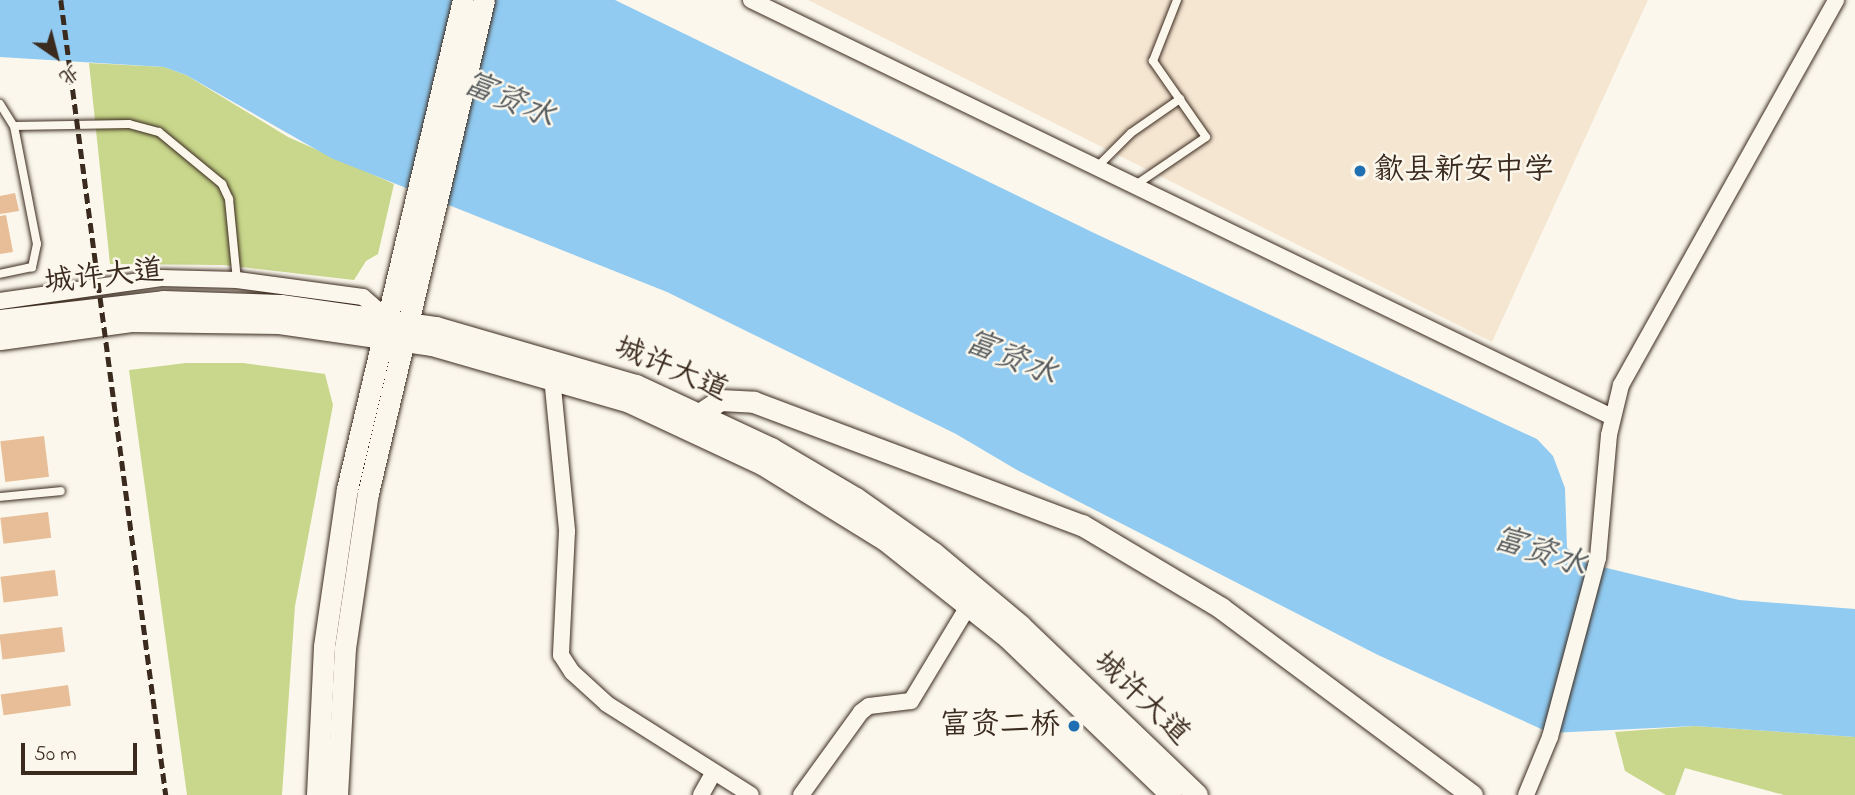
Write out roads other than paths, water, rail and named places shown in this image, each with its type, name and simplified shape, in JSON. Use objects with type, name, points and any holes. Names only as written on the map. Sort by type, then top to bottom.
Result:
[{"type":"main road","points":[[419,229],[463,0]]},
{"type":"main road","points":[[317,795],[320,701],[334,567],[419,229],[484,0]]},
{"type":"main road","name":"城许大道","points":[[0,320],[95,306],[203,300],[395,329],[591,368],[697,422],[815,473],[934,553],[1020,625],[1197,795]]},
{"type":"main road","name":"城许大道","points":[[0,339],[120,322],[202,319],[395,329],[697,422],[846,514],[969,605],[1171,795]]},
{"type":"main road","points":[[337,795],[351,596],[395,329]]},
{"type":"main road","points":[[697,422],[720,400],[754,402],[1092,530],[1221,608],[1472,795]]},
{"type":"street","points":[[751,0],[1612,417]]},
{"type":"street","points":[[1526,795],[1550,737],[1598,558],[1612,417],[1638,353],[1836,0]]},
{"type":"street","points":[[0,301],[161,278],[237,280],[363,297],[395,329]]},
{"type":"street","points":[[552,377],[567,531],[561,655],[572,673],[607,704],[751,795]]},
{"type":"street","points":[[801,795],[861,712],[869,706],[911,701],[969,605]]},
{"type":"street","points":[[701,795],[714,772]]},
{"type":"lane","points":[[1133,187],[1206,137],[1153,61],[1178,0]]},
{"type":"lane","points":[[1096,169],[1131,133],[1180,99]]},
{"type":"lane","points":[[0,104],[14,126],[37,244],[32,267],[0,274]]},
{"type":"lane","points":[[14,126],[129,124],[159,132],[222,184],[229,199],[237,280]]},
{"type":"lane","points":[[0,497],[61,491]]},
{"type":"water","name":"富资水","points":[[0,0],[615,0],[1094,233],[1537,439],[1553,456],[1565,488],[1567,548],[1586,563],[1739,600],[1855,609],[1855,737],[1695,726],[1550,733],[1378,655],[1017,470],[956,434],[667,292],[331,158],[186,75],[164,67],[0,57]]},
{"type":"railway","points":[[61,0],[166,795]]},
{"type":"place","name":"歙县新安中学","points":[[1360,171]]},
{"type":"place","name":"富资二桥","points":[[1074,726]]}]
